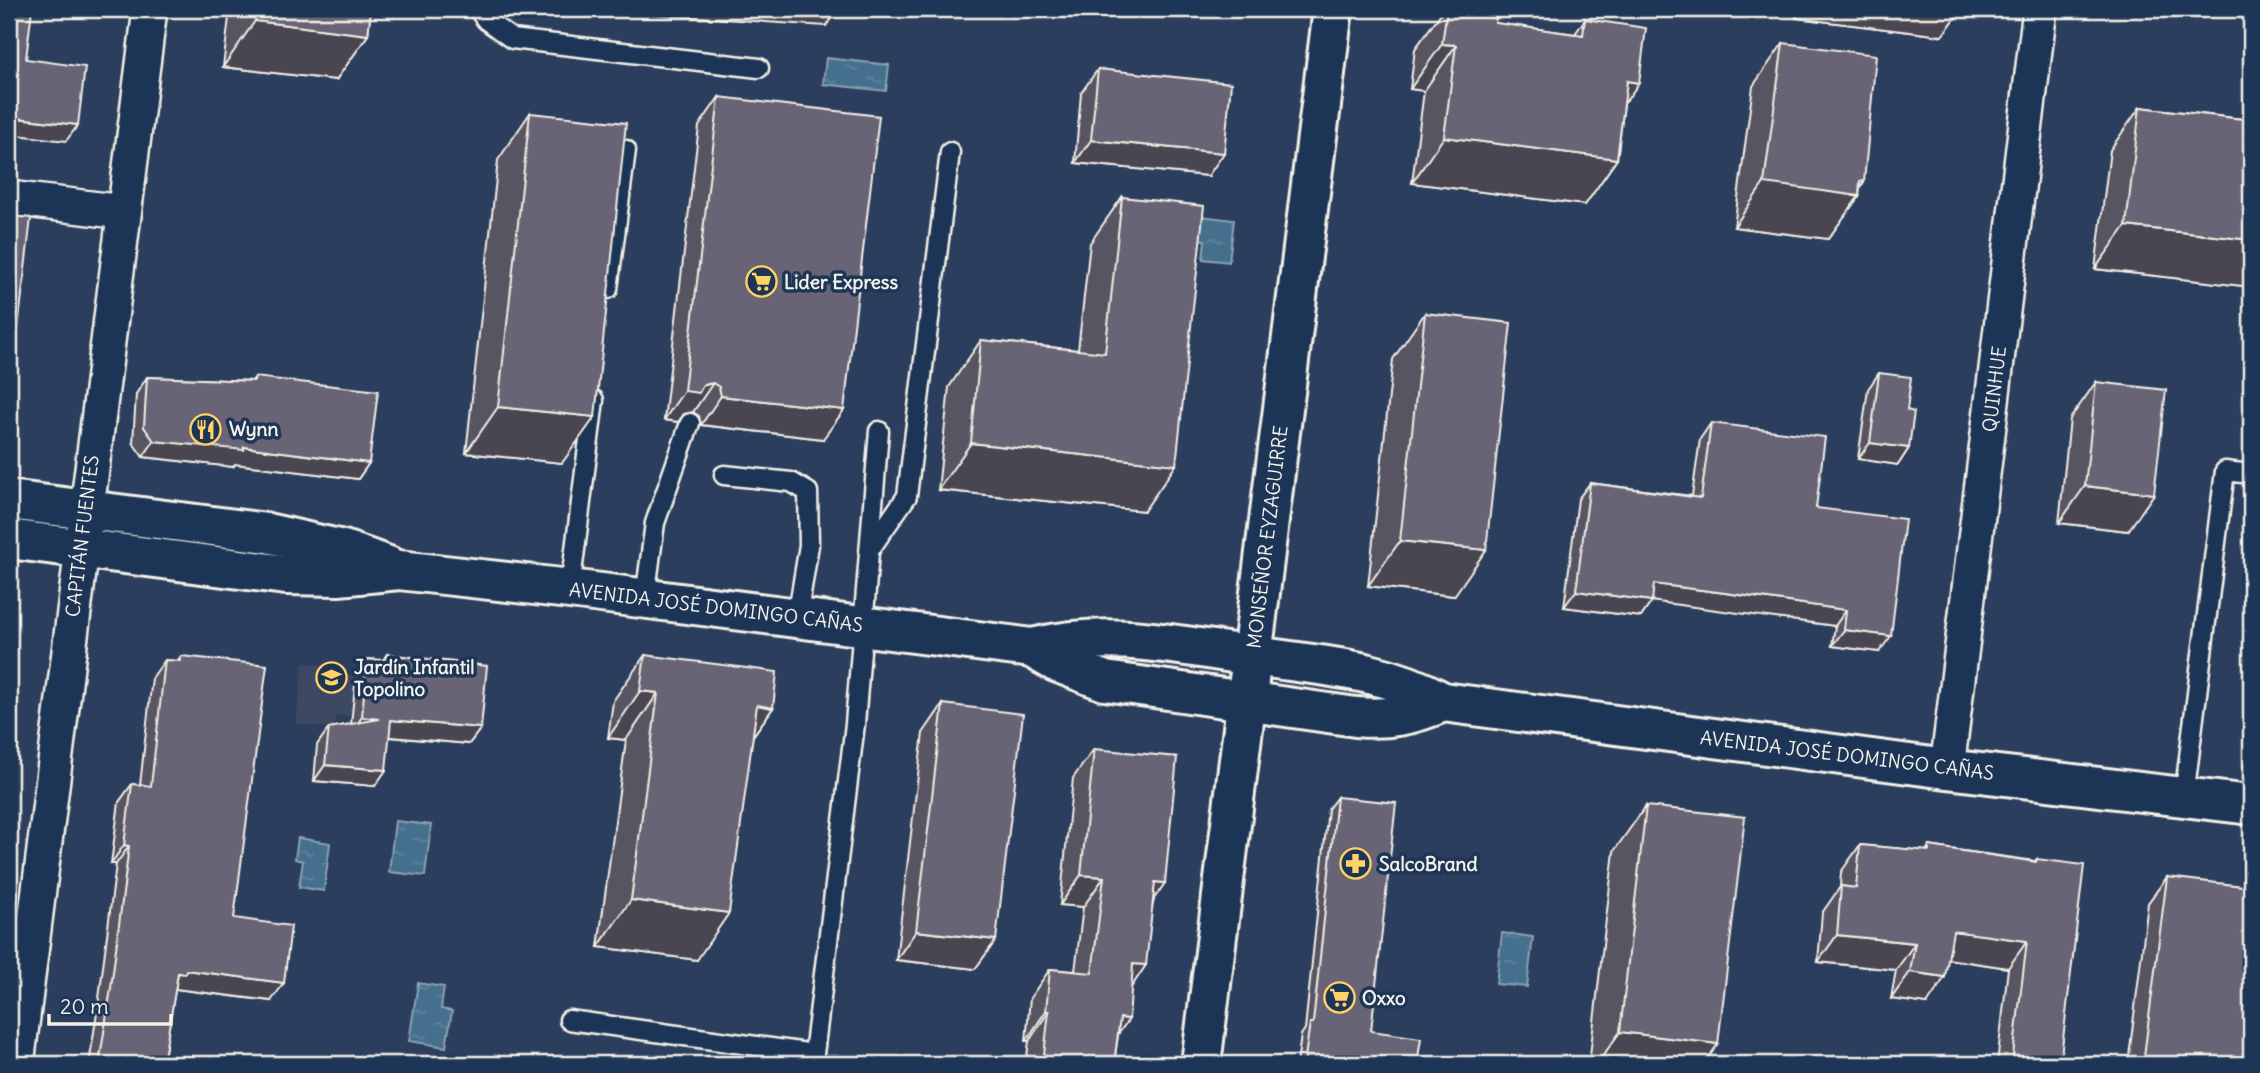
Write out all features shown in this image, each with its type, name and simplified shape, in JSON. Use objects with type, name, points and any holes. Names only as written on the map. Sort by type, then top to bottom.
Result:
[{"type":"street","name":"CAPITÁN FUENTES","points":[[17,1064],[150,9]]},
{"type":"street","name":"MONSEÑOR EYZAGUIRRE","points":[[1201,1064],[1333,9]]},
{"type":"street","name":"QUINHUE","points":[[1948,769],[2040,9]]},
{"type":"street","points":[[9,198],[123,212]]},
{"type":"street","name":"AVENIDA JOSÉ DOMINGO CAÑAS","points":[[9,500],[305,540],[400,570]]},
{"type":"street","name":"AVENIDA JOSÉ DOMINGO CAÑAS","points":[[9,539],[286,575],[338,576],[400,570],[645,598],[1031,648],[1071,640],[1110,638],[1364,671],[1404,682],[1443,702],[1948,769],[2251,805]]},
{"type":"street","name":"AVENIDA JOSÉ DOMINGO CAÑAS","points":[[1031,648],[1056,662],[1105,681],[1246,702],[1378,719],[1401,717],[1443,702]]},
{"type":"lane","points":[[478,9],[486,20],[512,39],[759,68]]},
{"type":"lane","points":[[605,312],[626,150]]},
{"type":"lane","points":[[870,549],[907,496],[950,152]]},
{"type":"lane","points":[[570,589],[596,379]]},
{"type":"lane","points":[[645,598],[655,523],[690,423]]},
{"type":"lane","points":[[569,1020],[814,1054],[855,724],[879,431]]},
{"type":"lane","points":[[2184,797],[2225,471],[2251,474]]},
{"type":"lane","points":[[724,475],[791,482],[808,492],[809,545],[797,618]]},
{"type":"shaded area","points":[[303,663],[342,667],[341,673],[356,676],[352,717],[336,715],[334,728],[296,724]]},
{"type":"water","points":[[826,58],[889,65],[886,91],[823,84]]},
{"type":"water","points":[[1193,215],[1234,220],[1229,262],[1203,259],[1205,240],[1191,239]]},
{"type":"water","points":[[395,821],[431,825],[425,876],[389,872]]},
{"type":"water","points":[[298,838],[330,843],[324,891],[299,887],[303,861],[295,859]]},
{"type":"water","points":[[1502,933],[1533,937],[1527,987],[1496,984]]},
{"type":"water","points":[[418,983],[444,987],[441,1009],[452,1011],[446,1047],[409,1041]]},
{"type":"building","points":[[9,9],[32,9],[26,59],[85,67],[78,125],[9,117]]},
{"type":"building","points":[[257,9],[371,9],[368,35],[255,21]]},
{"type":"building","points":[[1447,9],[1497,10],[1495,23],[1583,35],[1585,19],[1646,28],[1639,83],[1627,81],[1617,159],[1444,137],[1456,45],[1442,44]]},
{"type":"building","points":[[1783,43],[1876,55],[1864,182],[1860,181],[1859,196],[1764,183]]},
{"type":"building","points":[[1098,69],[1231,83],[1224,153],[1091,140]]},
{"type":"building","name":"Lider Express","points":[[719,97],[879,116],[844,410],[721,396],[719,387],[713,383],[703,385],[699,393],[684,391]]},
{"type":"building","points":[[2140,107],[2251,120],[2251,240],[2126,226]]},
{"type":"building","points":[[530,113],[626,123],[595,417],[498,407]]},
{"type":"building","points":[[1122,197],[1204,206],[1176,465],[971,443],[981,340],[1105,353]]},
{"type":"building","points":[[9,216],[31,218],[11,388],[9,388]]},
{"type":"building","points":[[1425,313],[1511,323],[1486,550],[1400,541]]},
{"type":"building","points":[[1879,373],[1911,377],[1907,410],[1914,412],[1909,448],[1870,443]]},
{"type":"building","points":[[147,377],[254,381],[255,377],[378,391],[369,463],[244,447],[244,450],[154,441],[144,427]]},
{"type":"building","points":[[2096,382],[2166,390],[2154,494],[2085,486]]},
{"type":"building","points":[[1711,423],[1825,437],[1816,508],[1905,519],[1891,636],[1844,630],[1846,610],[1654,584],[1652,601],[1576,591],[1590,483],[1701,498]]},
{"type":"building","points":[[387,654],[487,666],[481,728],[391,720],[386,770],[325,765],[329,728],[379,719],[362,717],[367,659],[386,661]]},
{"type":"building","points":[[645,655],[777,672],[773,708],[757,705],[729,913],[631,900],[658,693],[640,691]]},
{"type":"building","points":[[181,656],[267,665],[234,918],[291,926],[284,983],[186,970],[185,974],[178,973],[163,1064],[99,1064],[129,846],[124,845],[132,784],[151,786],[165,660],[180,661]]},
{"type":"building","points":[[943,704],[1023,714],[996,940],[916,931]]},
{"type":"building","points":[[1094,749],[1177,757],[1165,883],[1155,882],[1146,965],[1133,964],[1129,1019],[1120,1018],[1114,1064],[1043,1064],[1050,969],[1092,973],[1104,877],[1081,875]]},
{"type":"building","points":[[1337,797],[1396,803],[1371,1031],[1421,1038],[1417,1064],[1304,1064],[1310,1023],[1313,1023]]},
{"type":"building","points":[[1646,806],[1745,817],[1718,1044],[1620,1032]]},
{"type":"building","points":[[1860,845],[1929,851],[1929,846],[2036,862],[2037,859],[2084,865],[2060,1064],[2012,1064],[2027,941],[1953,931],[1945,977],[1910,972],[1915,943],[1837,935],[1841,886],[1856,888]]},
{"type":"building","points":[[2167,877],[2251,887],[2251,1064],[2143,1064]]},
{"type":"place","name":"Lider Express","points":[[761,282]]},
{"type":"place","name":"Wynn","points":[[206,429]]},
{"type":"place","name":"Jardín Infantil Topolino","points":[[331,678]]},
{"type":"place","name":"SalcoBrand","points":[[1356,864]]},
{"type":"place","name":"Oxxo","points":[[1339,998]]}]
